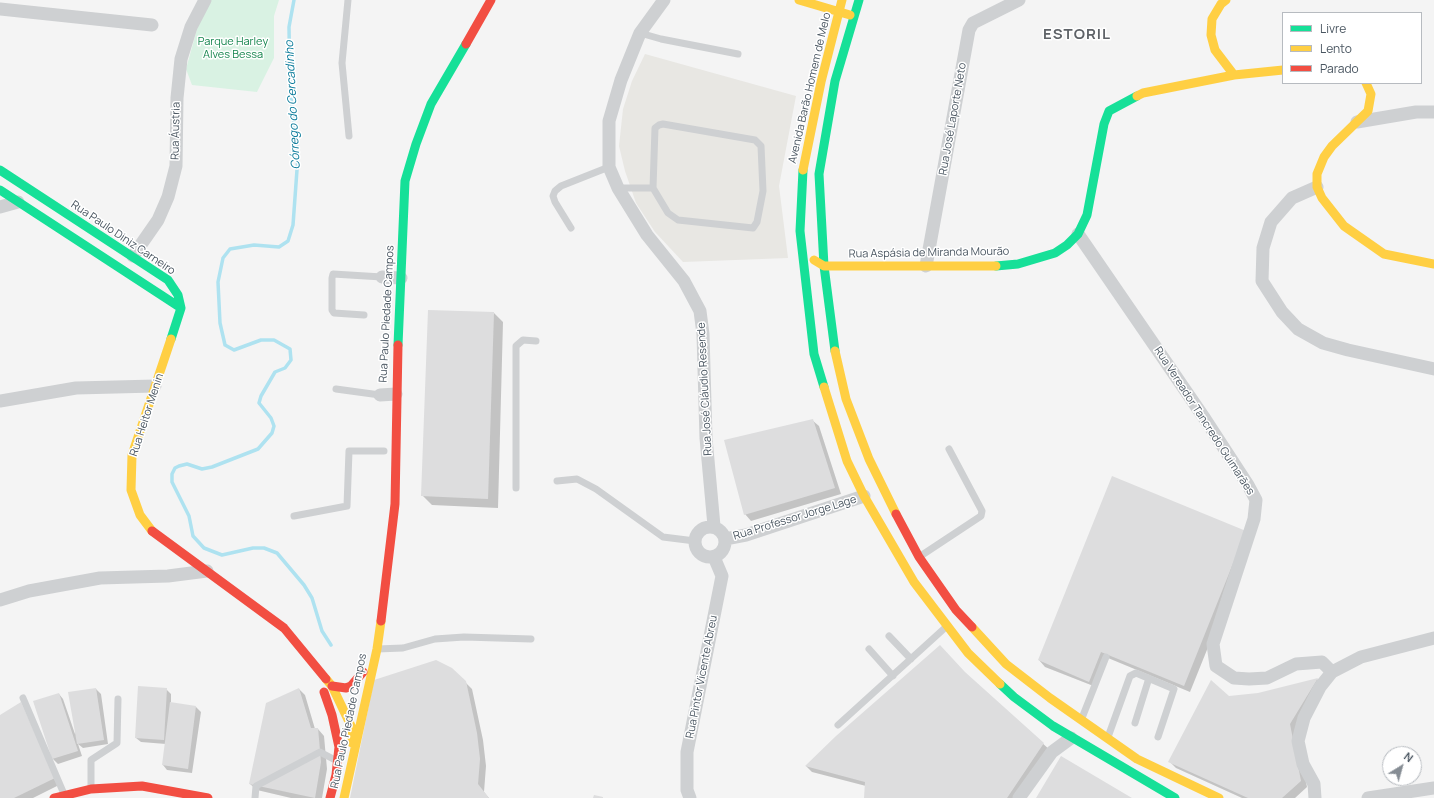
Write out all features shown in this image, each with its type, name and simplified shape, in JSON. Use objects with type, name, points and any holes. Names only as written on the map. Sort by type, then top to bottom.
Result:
[{"type":"street","name":"Rua Áustria","points":[[133,256],[158,220],[168,197],[176,166],[177,98],[181,59],[191,28],[205,0]]},
{"type":"street","name":"Rua Paulo Piedade Campos","points":[[344,798],[377,649],[395,504],[390,451],[396,394],[405,180],[416,144],[431,104],[491,0]]},
{"type":"street","points":[[799,0],[854,16]]},
{"type":"street","name":"Avenida Barão Homem de Melo","points":[[842,0],[821,82],[803,172],[800,231],[814,354],[847,461],[864,496],[914,582],[968,653],[1014,697],[1053,726],[1150,784],[1179,796]]},
{"type":"street","name":"Avenida Barão Homem de Melo","points":[[859,0],[835,81],[819,174],[824,266],[835,350],[846,398],[869,458],[919,557],[956,610],[1006,664],[1084,723],[1137,759],[1219,798]]},
{"type":"street","name":"Rua José Laporte Neto","points":[[926,266],[968,30],[973,23],[1019,0]]},
{"type":"street","points":[[1226,0],[1221,4],[1212,19],[1211,35],[1215,50],[1234,75]]},
{"type":"street","name":"Rua José Cláudio Resende","points":[[663,1],[640,33],[621,80],[609,121],[609,166],[618,188],[647,235],[684,281],[700,311],[703,334],[706,438],[714,526]]},
{"type":"street","points":[[0,10],[152,25]]},
{"type":"street","points":[[1211,72],[1215,50]]},
{"type":"street","name":"Rua Aspásia de Miranda Mourão","points":[[824,266],[989,266],[1018,264],[1055,253],[1067,245],[1078,234],[1087,215],[1104,124],[1109,111],[1142,93],[1211,72],[1234,75],[1282,70]]},
{"type":"street","points":[[1366,84],[1371,94],[1371,102],[1368,110],[1332,146],[1324,157],[1317,174],[1317,187],[1322,198],[1344,226],[1384,254],[1434,264]]},
{"type":"street","points":[[1357,122],[1416,112],[1434,112]]},
{"type":"street","name":"Rua Paulo Diniz Carneiro","points":[[0,170],[168,280],[178,295],[181,308]]},
{"type":"street","points":[[1317,187],[1292,198],[1272,222],[1263,248],[1262,282],[1282,312],[1298,329],[1323,343],[1434,369]]},
{"type":"street","points":[[0,190],[181,308]]},
{"type":"street","points":[[0,207],[18,202]]},
{"type":"street","points":[[800,231],[804,251],[824,266]]},
{"type":"street","name":"Rua Vereador Tancredo Guimarães","points":[[1078,234],[1205,418],[1248,484],[1256,500],[1254,519],[1213,644],[1216,666],[1234,678],[1249,679],[1267,678],[1296,664],[1322,662],[1332,672]]},
{"type":"street","points":[[382,277],[401,278]]},
{"type":"street","name":"Rua Heitor Menin","points":[[181,308],[132,455],[131,490],[140,514],[155,535],[180,554],[207,571],[284,628],[332,686],[348,716],[352,728],[352,767]]},
{"type":"street","points":[[0,401],[76,388],[156,386]]},
{"type":"street","points":[[380,395],[396,394]]},
{"type":"street","points":[[864,496],[898,515]]},
{"type":"street","name":"Rua Professor Jorge Lage","points":[[725,539],[746,535],[864,496]]},
{"type":"street","points":[[714,526],[723,534],[725,539],[723,550],[714,557],[706,557],[697,551],[695,541],[696,536],[702,528],[714,526]]},
{"type":"street","points":[[168,576],[174,574],[179,566],[180,554]]},
{"type":"street","name":"Rua Pintor Vicente Abreu","points":[[690,798],[687,790],[687,752],[722,576],[714,557]]},
{"type":"street","points":[[0,600],[29,591],[100,578],[168,576],[207,571]]},
{"type":"street","points":[[1315,798],[1314,784],[1303,764],[1298,741],[1304,718],[1320,687],[1332,672],[1361,657],[1434,638]]},
{"type":"street","name":"Rua Paulo Piedade Campos","points":[[339,747],[354,698],[364,672],[377,649]]},
{"type":"street","name":"Rua Heitor Menin","points":[[316,666],[332,715],[339,747],[336,775],[330,798]]},
{"type":"street","points":[[332,686],[346,688],[351,686],[364,672]]},
{"type":"street","points":[[1050,698],[1053,726],[1052,752]]},
{"type":"street","points":[[1019,798],[1052,752],[1071,738],[1084,723]]},
{"type":"street","points":[[54,798],[64,794],[91,789],[142,786],[208,798]]},
{"type":"street","points":[[1368,798],[1434,788]]},
{"type":"lane","points":[[348,0],[342,63],[349,136]]},
{"type":"lane","points":[[640,33],[661,39],[738,54]]},
{"type":"lane","points":[[659,124],[755,140],[761,146],[763,191],[757,222],[753,228],[678,220],[668,213],[653,188],[655,128],[659,124]]},
{"type":"lane","points":[[571,228],[555,202],[553,196],[555,191],[560,186],[609,166]]},
{"type":"lane","points":[[618,188],[653,188]]},
{"type":"lane","points":[[364,315],[334,313],[332,310],[333,274],[337,273],[382,277]]},
{"type":"lane","points":[[516,488],[516,346],[523,340],[536,341]]},
{"type":"lane","points":[[336,389],[380,395]]},
{"type":"lane","points":[[919,557],[981,516],[982,511],[949,449]]},
{"type":"lane","points":[[294,516],[347,506],[349,451],[390,451]]},
{"type":"lane","points":[[557,481],[577,479],[596,489],[663,537],[695,541]]},
{"type":"lane","points":[[838,726],[947,626]]},
{"type":"lane","points":[[889,636],[911,659]]},
{"type":"lane","points":[[377,649],[403,648],[435,639],[464,637],[531,639]]},
{"type":"lane","points":[[869,649],[893,676]]},
{"type":"lane","points":[[1084,723],[1106,658]]},
{"type":"lane","points":[[1107,739],[1130,676],[1136,673],[1174,688],[1158,737]]},
{"type":"lane","points":[[1135,723],[1149,678]]},
{"type":"lane","points":[[23,698],[64,794]]},
{"type":"lane","points":[[91,789],[91,760],[117,743],[118,699]]},
{"type":"lane","points":[[255,798],[256,786],[320,752],[337,761]]},
{"type":"shaded area","points":[[645,54],[796,96],[779,186],[788,258],[683,262],[655,232],[636,203],[625,171],[619,146],[623,109],[632,81]]},
{"type":"green space","name":"Parque Harley Alves Bessa","points":[[209,0],[279,0],[274,16],[274,58],[257,92],[192,85],[186,69],[202,11]]},
{"type":"building","points":[[428,310],[494,312],[488,499],[421,496]]},
{"type":"building","points":[[813,419],[835,488],[744,515],[724,440]]},
{"type":"building","points":[[1112,476],[1246,531],[1184,686],[1101,652],[1089,682],[1038,660]]},
{"type":"building","points":[[940,645],[965,672],[1044,743],[1007,798],[864,798],[865,782],[805,766],[836,736]]},
{"type":"building","points":[[436,660],[452,668],[466,681],[477,733],[480,759],[478,784],[489,798],[350,798],[374,680]]},
{"type":"building","points":[[1318,678],[1290,724],[1301,781],[1282,798],[1248,798],[1168,762],[1211,680],[1229,696],[1258,693]]},
{"type":"building","points":[[138,686],[167,688],[164,740],[135,738]]},
{"type":"building","points":[[96,688],[104,740],[77,744],[68,692]]},
{"type":"building","points":[[299,688],[311,728],[318,728],[321,762],[315,798],[249,784],[266,703]]},
{"type":"building","points":[[59,693],[78,751],[52,759],[33,701]]},
{"type":"building","points":[[21,702],[55,778],[14,798],[0,798],[0,715]]},
{"type":"building","points":[[170,702],[196,706],[188,769],[162,765]]},
{"type":"building","points":[[1061,756],[1132,798],[1036,798]]},
{"type":"building","points":[[594,795],[603,797],[603,798],[593,798]]},
{"type":"waterway","name":"Córrego do Cercadinho","points":[[294,0],[289,27],[290,90],[298,156],[293,225],[288,241],[279,247],[254,245],[230,249],[223,258],[218,282],[220,323],[225,345],[234,350],[261,340],[274,340],[290,349],[291,360],[285,368],[275,372],[261,396],[259,403],[271,418],[274,426],[272,433],[258,449],[212,467],[202,469],[187,464],[179,466],[175,468],[172,474],[172,482],[189,516],[193,536],[204,548],[222,555],[253,548],[264,548],[277,553],[304,585],[312,598],[322,631],[331,645]]},
{"type":"traffic: fast","points":[[835,351],[824,266],[819,174],[835,81],[859,0]]},
{"type":"traffic: fast","points":[[398,345],[405,181],[416,144],[431,104],[466,44]]},
{"type":"traffic: fast","points":[[996,266],[1018,264],[1055,253],[1067,245],[1078,234],[1087,215],[1104,124],[1109,111],[1137,96]]},
{"type":"traffic: fast","points":[[0,170],[168,280],[178,295],[181,308],[171,339]]},
{"type":"traffic: fast","points":[[803,170],[800,231],[814,354],[824,387]]},
{"type":"traffic: fast","points":[[0,190],[181,308]]},
{"type":"traffic: fast","points":[[1000,684],[1014,697],[1053,726],[1175,798]]},
{"type":"traffic: slow","points":[[799,0],[850,15]]},
{"type":"traffic: slow","points":[[803,170],[821,82],[842,0]]},
{"type":"traffic: slow","points":[[1226,0],[1221,4],[1212,19],[1211,35],[1215,50],[1234,75]]},
{"type":"traffic: slow","points":[[1137,96],[1143,93],[1234,75],[1282,70]]},
{"type":"traffic: slow","points":[[1366,84],[1371,94],[1368,111],[1332,146],[1324,157],[1317,174],[1317,187],[1322,198],[1344,226],[1384,254],[1434,264]]},
{"type":"traffic: slow","points":[[814,260],[824,266],[996,266]]},
{"type":"traffic: slow","points":[[152,531],[140,515],[131,490],[132,455],[171,339]]},
{"type":"traffic: slow","points":[[835,351],[846,399],[869,459],[896,514]]},
{"type":"traffic: slow","points":[[824,387],[847,461],[864,496],[914,582],[968,653],[1000,684]]},
{"type":"traffic: slow","points":[[344,798],[377,649],[381,621]]},
{"type":"traffic: slow","points":[[972,627],[1006,664],[1050,698],[1137,759],[1219,798]]},
{"type":"traffic: slow","points":[[326,679],[332,686],[352,728],[352,743]]},
{"type":"traffic: jam","points":[[466,44],[491,0]]},
{"type":"traffic: jam","points":[[381,621],[395,504],[398,345]]},
{"type":"traffic: jam","points":[[896,514],[919,557],[956,610],[972,627]]},
{"type":"traffic: jam","points":[[152,531],[284,628],[326,679]]},
{"type":"traffic: jam","points":[[332,686],[346,688],[351,686],[363,672]]},
{"type":"traffic: jam","points":[[324,692],[332,715],[339,747],[336,775],[330,798]]},
{"type":"traffic: jam","points":[[54,798],[91,789],[142,786],[208,798]]},
{"type":"district","name":"ESTORIL","points":[[1077,35]]}]
